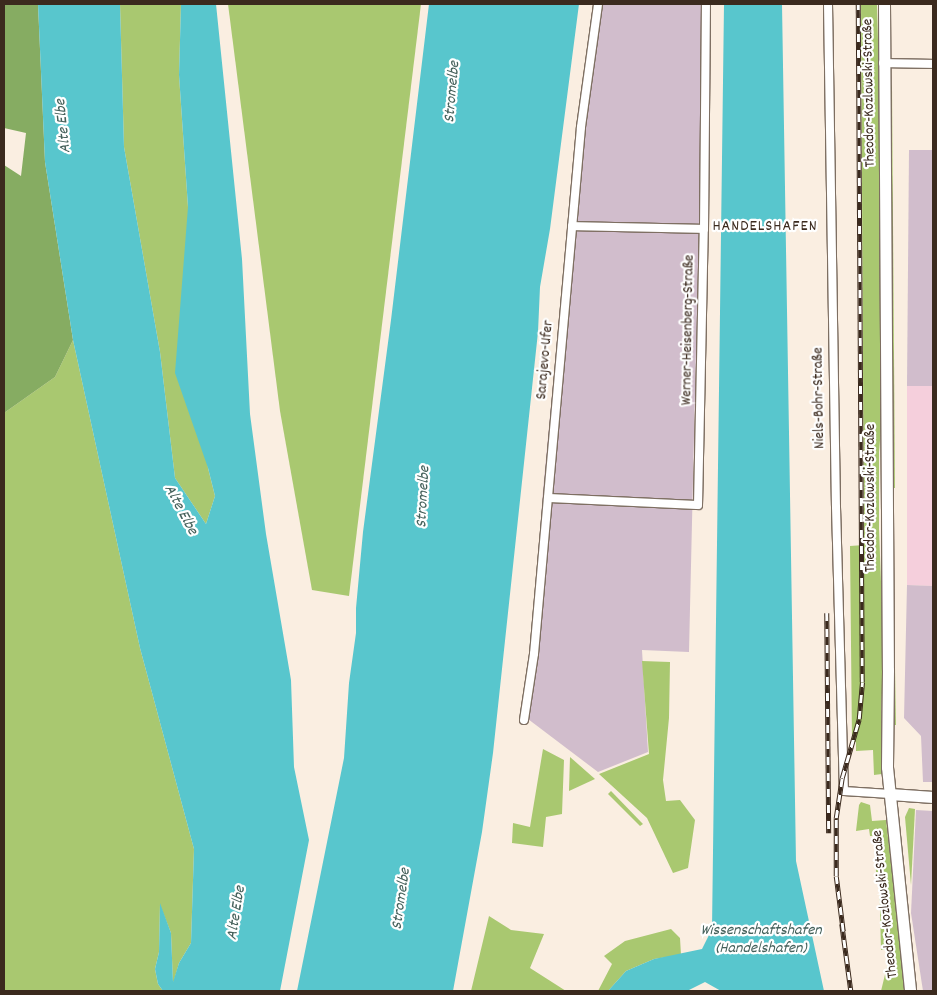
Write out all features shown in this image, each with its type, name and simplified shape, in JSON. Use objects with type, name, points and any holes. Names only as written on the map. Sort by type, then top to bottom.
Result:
[{"type":"main road","name":"Theodor-Kozlowski-Straße","points":[[884,4],[887,767],[910,991]]},
{"type":"main road","points":[[890,794],[933,798]]},
{"type":"street","name":"Sarajevo-Ufer","points":[[524,720],[534,654],[581,127],[598,4]]},
{"type":"street","name":"Werner-Heisenberg-Straße","points":[[548,498],[698,505],[704,229],[706,4]]},
{"type":"street","name":"Niels-Bohr-Straße","points":[[828,4],[836,507],[844,791],[890,794]]},
{"type":"street","points":[[883,63],[933,64]]},
{"type":"street","points":[[572,226],[704,229]]},
{"type":"shaded area","points":[[593,4],[704,4],[689,652],[642,650],[648,752],[598,772],[524,716],[532,645],[543,490],[577,130]]},
{"type":"shaded area","points":[[909,150],[933,150],[933,386],[907,386]]},
{"type":"shaded area","points":[[907,386],[933,386],[933,586],[907,585]]},
{"type":"shaded area","points":[[907,585],[933,586],[933,782],[923,782],[921,736],[904,718]]},
{"type":"shaded area","points":[[916,810],[933,811],[933,991],[923,991],[911,913]]},
{"type":"green space","points":[[4,4],[38,4],[45,162],[73,340],[55,377],[4,413],[4,165],[21,176],[26,133],[4,128]]},
{"type":"green space","points":[[120,4],[181,4],[179,75],[188,207],[208,468],[215,496],[206,524],[175,478],[160,352],[124,147]]},
{"type":"green space","points":[[228,4],[421,4],[349,596],[312,590],[280,411]]},
{"type":"green space","points":[[861,4],[877,4],[880,112],[883,405],[879,452],[879,529],[884,661],[881,709],[882,774],[874,775],[873,750],[856,751],[856,742],[852,742],[850,546],[864,545]]},
{"type":"green space","points":[[891,85],[892,87],[895,488],[893,488]]},
{"type":"green space","points":[[73,340],[140,648],[194,849],[191,943],[179,963],[173,984],[171,933],[160,905],[159,952],[155,969],[158,984],[163,991],[4,991],[4,413],[55,377]]},
{"type":"green space","points":[[893,553],[896,725],[894,725]]},
{"type":"green space","points":[[642,661],[670,662],[669,718],[663,780],[666,801],[680,800],[695,820],[688,868],[673,873],[647,818],[599,774],[649,754]]},
{"type":"green space","points":[[543,749],[564,760],[562,814],[546,817],[543,847],[512,843],[513,823],[530,827]]},
{"type":"green space","points":[[570,757],[595,779],[569,791]]},
{"type":"green space","points":[[611,791],[643,824],[640,826],[608,794]]},
{"type":"green space","points":[[861,802],[870,805],[872,821],[886,820],[906,991],[881,991],[891,950],[881,950],[879,872],[876,872],[875,842],[877,836],[870,836],[869,829],[856,831]]},
{"type":"green space","points":[[909,808],[915,809],[911,885],[905,817]]},
{"type":"green space","points":[[489,916],[511,930],[544,934],[530,968],[566,991],[471,991]]},
{"type":"green space","points":[[671,929],[680,938],[681,955],[654,959],[626,971],[608,991],[598,991],[612,964],[604,956],[625,941]]},
{"type":"water","name":"Alte Elbe","points":[[38,4],[120,4],[124,147],[160,352],[175,478],[206,524],[215,496],[208,468],[175,373],[188,207],[179,75],[181,4],[216,4],[242,259],[250,414],[266,534],[291,680],[294,767],[309,840],[280,991],[163,991],[158,984],[155,969],[159,952],[160,903],[171,933],[173,982],[179,963],[191,943],[194,849],[140,648],[73,340],[45,162]]},
{"type":"water","name":"Stromelbe","points":[[429,4],[579,4],[550,229],[540,287],[538,332],[493,753],[482,832],[453,991],[297,991],[344,758],[363,532]]},
{"type":"water","name":"Wissenschaftshafen (Handelshafen)","points":[[724,4],[782,4],[796,861],[824,991],[721,991],[705,982],[687,991],[608,991],[626,971],[654,959],[702,949],[712,929]]},
{"type":"railway","points":[[843,931],[836,876],[836,818],[842,778],[859,719],[862,682],[858,4]]},
{"type":"railway","points":[[827,613],[829,833]]},
{"type":"railway","points":[[842,924],[851,991]]},
{"type":"district","name":"HANDELSHAFEN","points":[[765,227]]}]
